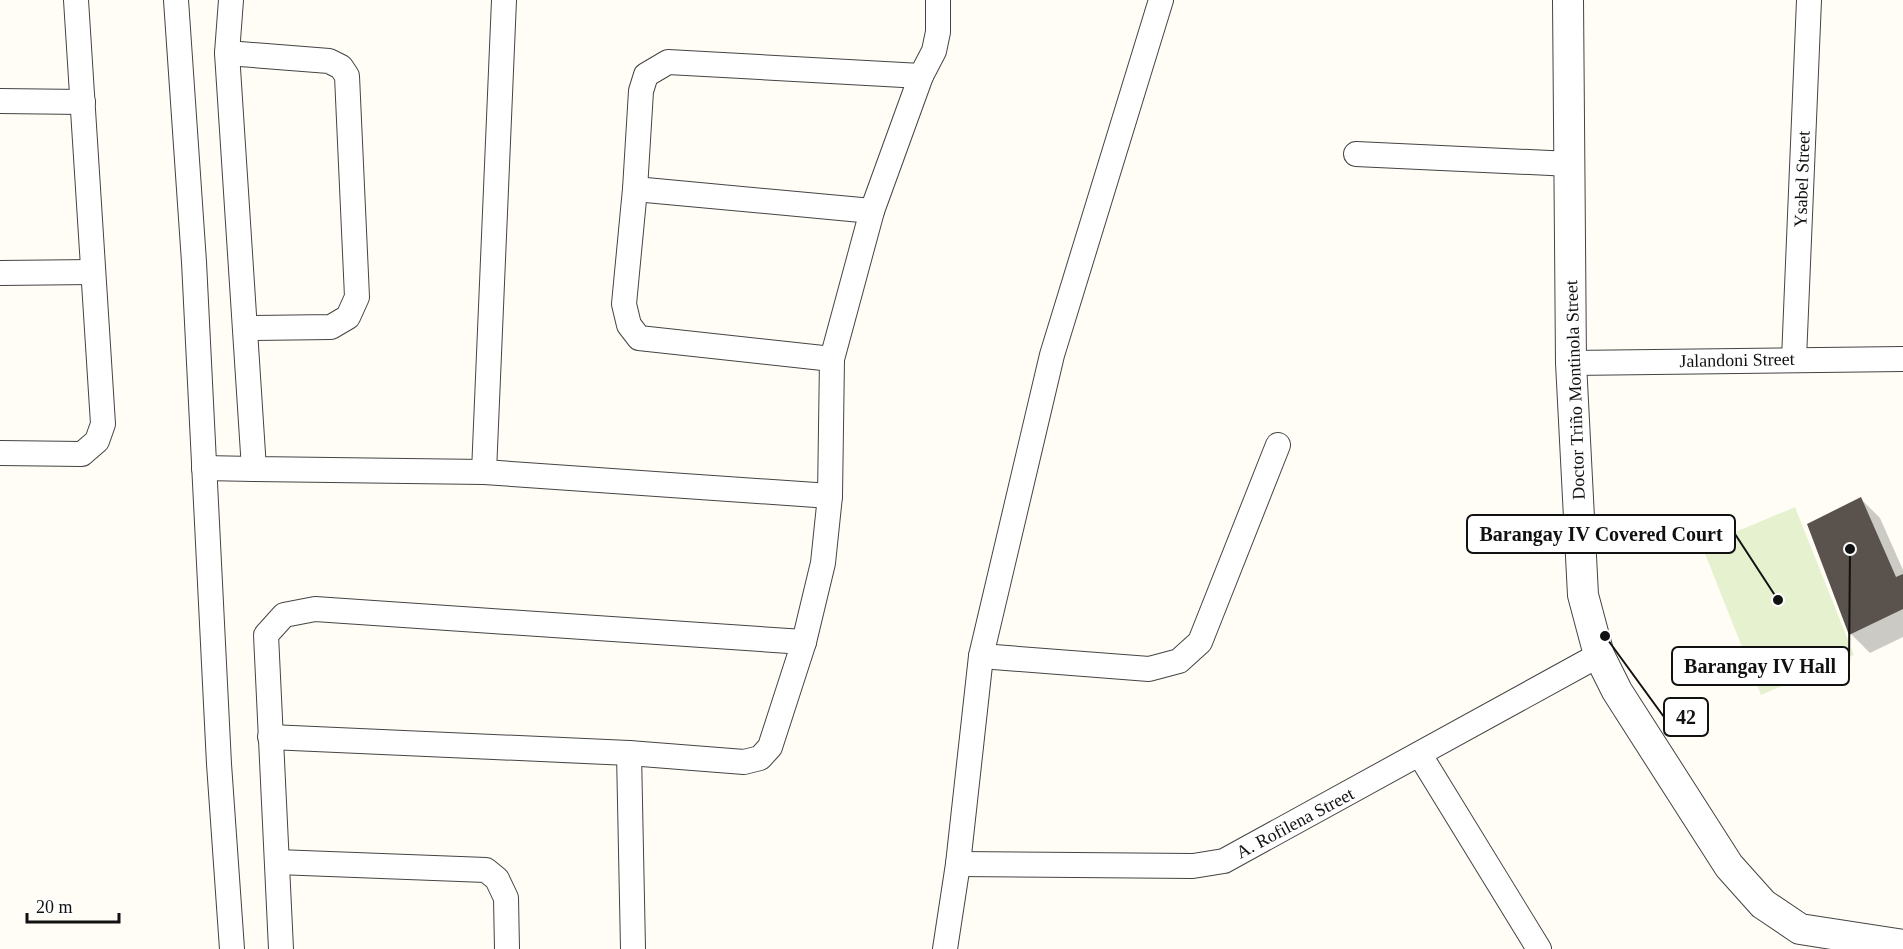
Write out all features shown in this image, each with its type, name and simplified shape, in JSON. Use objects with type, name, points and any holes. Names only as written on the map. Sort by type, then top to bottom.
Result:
[{"type":"street","points":[[0,453],[82,454],[97,441],[103,424],[76,0]]},
{"type":"street","points":[[177,0],[194,262],[219,764],[232,949]]},
{"type":"street","points":[[231,0],[228,53],[254,469]]},
{"type":"street","points":[[484,472],[504,0]]},
{"type":"street","points":[[270,737],[629,753],[744,762],[760,759],[770,747],[804,642],[824,563],[830,496],[832,359],[872,211],[921,76],[934,51],[938,32],[938,0]]},
{"type":"street","points":[[945,949],[958,864],[981,656],[1052,355],[1161,0]]},
{"type":"street","name":"Doctor Triño Montinola Street","points":[[1568,0],[1571,363],[1583,595],[1599,654],[1617,691],[1729,866],[1763,904],[1800,929],[1903,945]]},
{"type":"street","name":"Ysabel Street","points":[[1794,359],[1809,0]]},
{"type":"street","points":[[228,53],[329,61],[341,67],[347,76],[357,297],[348,317],[331,327],[246,328]]},
{"type":"street","points":[[832,359],[639,338],[629,325],[624,304],[635,189],[641,91],[646,75],[668,62],[921,76]]},
{"type":"street","points":[[0,101],[83,102]]},
{"type":"street","points":[[1356,154],[1571,164]]},
{"type":"street","points":[[635,189],[872,211]]},
{"type":"street","points":[[0,273],[93,272]]},
{"type":"street","name":"Jalandoni Street","points":[[1571,363],[1903,359]]},
{"type":"street","points":[[981,656],[1149,669],[1179,661],[1200,642],[1278,445]]},
{"type":"street","points":[[204,468],[484,472],[830,496]]},
{"type":"street","points":[[282,949],[266,635],[284,615],[315,609],[804,642]]},
{"type":"street","name":"A. Rofilena Street","points":[[958,864],[1193,866],[1224,861],[1420,755],[1599,654]]},
{"type":"street","points":[[629,753],[633,949]]},
{"type":"street","points":[[1420,755],[1539,949]]},
{"type":"street","points":[[277,862],[486,870],[497,879],[506,898],[507,949]]},
{"type":"green space","points":[[1795,507],[1854,655],[1761,695],[1702,546]]},
{"type":"building","points":[[1861,497],[1896,577],[1903,574],[1903,609],[1849,635],[1807,524]]},
{"type":"place","name":"Barangay IV Hall","points":[[1850,549]]},
{"type":"place","name":"Barangay IV Covered Court","points":[[1778,600]]},
{"type":"place","name":"42","points":[[1605,636]]}]
